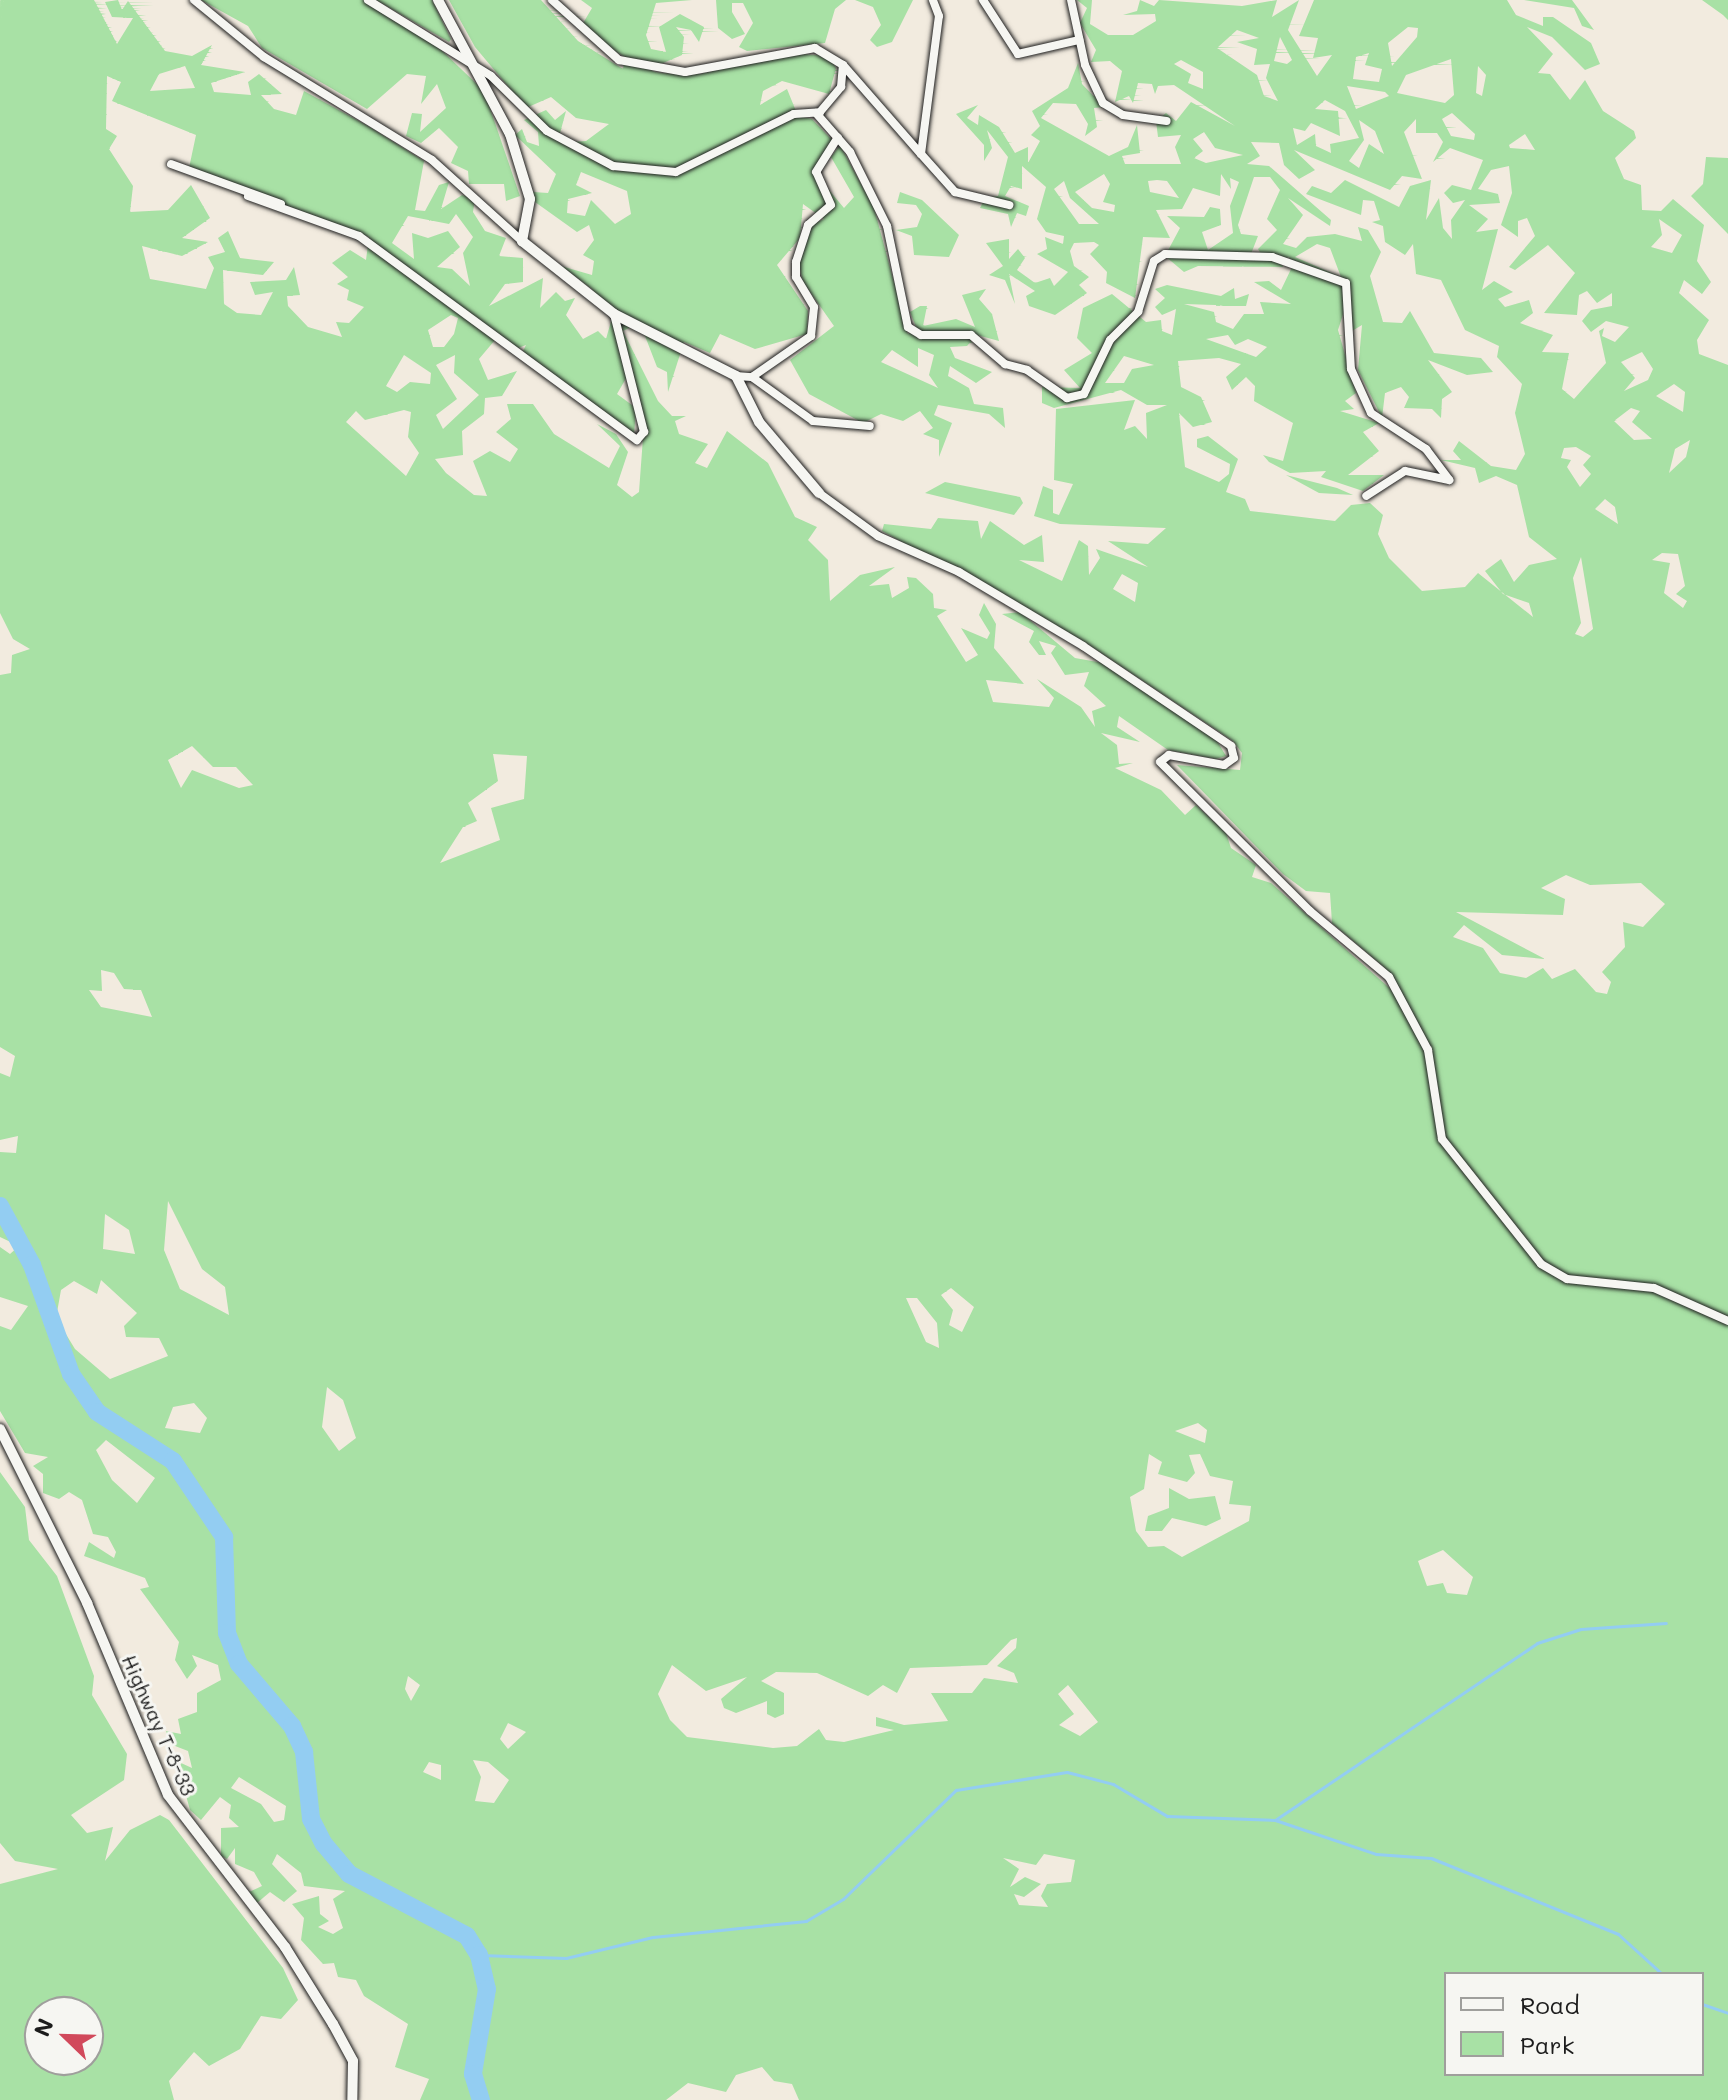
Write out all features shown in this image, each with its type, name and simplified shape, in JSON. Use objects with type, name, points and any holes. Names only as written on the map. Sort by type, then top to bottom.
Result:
[{"type":"street","points":[[194,0],[264,57],[432,160],[522,241],[614,314],[736,376],[752,377],[813,421],[870,426]]},
{"type":"street","points":[[368,0],[478,69],[547,131],[597,160],[630,169],[676,172],[794,114],[816,113],[841,87],[843,65]]},
{"type":"street","points":[[438,0],[478,69],[526,183],[522,241]]},
{"type":"street","points":[[552,0],[601,50],[657,70],[685,72],[815,48],[843,65],[955,192],[1009,205]]},
{"type":"street","points":[[921,154],[939,16],[933,0]]},
{"type":"street","points":[[983,0],[1018,54],[1079,40]]},
{"type":"street","points":[[1071,0],[1079,40],[1103,103],[1123,115],[1167,121]]},
{"type":"street","points":[[816,113],[838,137],[887,226],[908,327],[921,335],[971,335],[1005,364],[1027,370],[1067,398],[1084,394],[1110,340],[1138,312],[1154,261],[1165,254],[1272,257],[1346,283],[1351,369],[1371,413],[1426,449],[1449,480],[1405,471],[1366,496]]},
{"type":"street","points":[[752,377],[811,336],[814,307],[796,277],[796,262],[808,225],[831,205],[816,170],[838,137]]},
{"type":"street","points":[[171,164],[289,208],[379,249],[588,411],[637,440],[644,432],[614,314]]},
{"type":"street","points":[[248,196],[289,208]]},
{"type":"street","points":[[736,376],[759,422],[819,493],[878,536],[959,572],[1083,646],[1231,746],[1234,758],[1224,765],[1169,755],[1160,762],[1310,911],[1389,977],[1428,1050],[1442,1139],[1541,1264],[1567,1279],[1654,1288],[1728,1321]]},
{"type":"street","name":"Highway T-8-33","points":[[0,1429],[87,1603],[168,1795],[285,1947],[333,2024],[353,2061],[352,2100]]},
{"type":"green space","points":[[0,0],[94,0],[117,44],[133,18],[112,17],[105,2],[118,0],[122,10],[128,1],[165,51],[192,56],[212,45],[201,65],[245,72],[211,83],[214,92],[251,95],[248,82],[259,74],[282,94],[261,95],[274,109],[296,115],[304,91],[368,126],[424,161],[415,210],[425,211],[439,185],[449,182],[441,209],[462,195],[475,199],[473,212],[485,231],[506,238],[499,256],[523,258],[523,282],[505,284],[489,306],[543,278],[540,308],[556,292],[565,301],[575,298],[566,315],[583,339],[598,331],[606,339],[612,318],[592,289],[561,266],[592,275],[594,261],[583,255],[594,240],[589,225],[577,232],[535,202],[533,192],[548,193],[556,174],[515,135],[522,129],[527,142],[539,146],[538,132],[524,120],[546,110],[555,120],[566,111],[559,137],[572,142],[586,141],[609,124],[576,118],[551,97],[526,108],[475,47],[449,0],[541,0],[578,41],[623,69],[625,57],[579,30],[592,8],[581,0],[692,0],[656,3],[646,35],[651,49],[666,52],[659,27],[680,14],[704,27],[699,42],[691,30],[676,27],[684,37],[682,55],[649,69],[657,73],[700,74],[788,53],[829,56],[836,68],[829,94],[782,81],[763,91],[760,105],[787,89],[798,116],[812,119],[832,140],[814,172],[844,208],[854,197],[831,157],[840,145],[874,208],[908,334],[916,327],[910,312],[920,306],[927,306],[923,326],[956,319],[975,327],[962,295],[986,289],[979,299],[992,314],[999,341],[977,335],[967,346],[950,347],[955,358],[992,372],[976,383],[950,366],[948,376],[969,388],[974,404],[1003,408],[1005,428],[989,414],[938,405],[934,415],[952,423],[939,457],[939,440],[923,434],[933,428],[920,411],[903,421],[881,414],[863,423],[809,394],[790,360],[834,326],[803,282],[798,260],[813,224],[824,219],[803,204],[800,238],[777,265],[808,311],[807,334],[755,349],[720,334],[710,353],[684,342],[668,392],[667,372],[657,367],[645,336],[633,326],[623,331],[658,401],[672,416],[686,416],[675,421],[679,434],[708,444],[695,463],[707,468],[727,431],[768,463],[795,517],[817,527],[808,540],[828,560],[830,601],[860,575],[895,567],[869,586],[889,584],[892,598],[909,588],[907,577],[916,578],[933,594],[934,608],[947,610],[937,616],[966,662],[978,655],[961,628],[987,639],[990,633],[979,615],[984,603],[996,624],[994,648],[1024,684],[986,680],[993,702],[1049,707],[1054,698],[1037,679],[1081,707],[1095,727],[1092,711],[1106,706],[1084,686],[1089,672],[1065,675],[1051,653],[1056,646],[1039,641],[1046,655],[1039,655],[1029,642],[1034,631],[1002,614],[1020,612],[1075,658],[1103,663],[1217,741],[1226,756],[1216,759],[1168,750],[1119,716],[1117,727],[1140,742],[1101,733],[1117,745],[1119,764],[1133,763],[1115,768],[1161,790],[1185,815],[1196,805],[1226,833],[1231,848],[1256,865],[1252,877],[1271,883],[1394,992],[1396,982],[1385,968],[1332,923],[1330,893],[1306,891],[1283,874],[1177,765],[1240,770],[1242,753],[1233,741],[1086,643],[882,531],[884,524],[931,529],[938,518],[978,521],[981,539],[990,521],[1024,545],[1042,535],[1044,562],[1019,560],[1062,581],[1079,540],[1088,546],[1089,575],[1100,558],[1096,549],[1148,567],[1108,541],[1148,544],[1166,528],[1060,524],[1034,516],[1043,486],[1053,490],[1053,513],[1059,515],[1073,484],[1054,480],[1056,409],[1135,400],[1124,430],[1135,426],[1147,439],[1146,413],[1167,405],[1147,405],[1121,390],[1054,408],[1042,403],[1042,387],[1080,388],[1064,370],[1092,353],[1077,338],[1083,308],[1112,294],[1146,322],[1161,320],[1162,331],[1172,335],[1176,309],[1162,315],[1155,307],[1165,298],[1155,289],[1167,285],[1221,296],[1234,288],[1235,299],[1249,294],[1246,306],[1184,304],[1214,312],[1216,322],[1233,329],[1244,314],[1264,314],[1260,302],[1291,304],[1254,282],[1269,281],[1281,290],[1292,267],[1289,257],[1280,261],[1283,267],[1198,266],[1184,272],[1165,256],[1180,228],[1167,216],[1204,217],[1210,207],[1220,209],[1221,225],[1202,232],[1208,250],[1233,233],[1230,206],[1239,182],[1230,178],[1231,189],[1221,174],[1220,196],[1193,188],[1182,209],[1156,210],[1170,238],[1143,237],[1135,298],[1106,283],[1107,272],[1090,254],[1099,245],[1094,242],[1074,243],[1070,251],[1074,266],[1089,277],[1079,285],[1087,293],[1055,315],[1029,306],[1026,296],[1035,291],[1009,274],[1015,304],[1005,280],[989,275],[1003,266],[986,243],[1009,239],[1009,259],[1018,249],[1025,258],[1017,270],[1035,283],[1050,278],[1054,286],[1068,272],[1037,254],[1047,249],[1045,237],[1063,244],[1064,236],[1046,232],[1037,219],[1046,187],[1022,166],[1022,189],[1011,186],[1005,196],[1029,206],[1026,216],[1017,213],[1011,227],[1008,214],[980,208],[985,198],[998,196],[1008,157],[987,130],[992,148],[984,161],[984,145],[956,114],[978,105],[967,118],[978,125],[979,115],[999,127],[1015,153],[1028,147],[1028,163],[1040,141],[1031,135],[1040,126],[1032,111],[1068,88],[1078,63],[1082,84],[1104,107],[1094,108],[1097,127],[1085,136],[1088,124],[1076,104],[1053,103],[1041,118],[1109,156],[1128,147],[1137,125],[1140,153],[1122,156],[1125,164],[1181,164],[1175,147],[1181,135],[1158,137],[1156,121],[1166,113],[1176,121],[1191,102],[1235,126],[1174,85],[1158,86],[1155,94],[1152,84],[1138,83],[1133,103],[1129,96],[1115,102],[1122,71],[1110,61],[1091,62],[1096,50],[1080,23],[1087,8],[1077,0],[1092,0],[1090,24],[1108,35],[1133,35],[1156,21],[1155,14],[1123,15],[1137,11],[1140,0],[1154,6],[1159,0],[1242,6],[1277,0],[1272,17],[1299,0],[1288,30],[1317,76],[1332,55],[1313,58],[1318,38],[1299,36],[1314,0],[1507,0],[1516,15],[1543,26],[1543,17],[1553,17],[1591,43],[1600,64],[1585,70],[1552,37],[1527,27],[1553,54],[1538,73],[1550,74],[1570,100],[1585,80],[1603,111],[1634,131],[1636,138],[1615,158],[1624,179],[1641,185],[1642,210],[1661,211],[1673,199],[1704,225],[1697,261],[1711,282],[1702,294],[1684,280],[1679,293],[1709,320],[1697,340],[1699,354],[1728,365],[1728,2100],[799,2100],[792,2084],[774,2081],[762,2067],[736,2075],[726,2092],[688,2083],[666,2100],[420,2100],[429,2079],[395,2067],[408,2024],[364,1996],[356,1980],[338,1977],[334,1963],[323,1964],[301,1940],[304,1918],[292,1904],[319,1896],[320,1914],[329,1921],[318,1927],[333,1934],[343,1928],[333,1899],[345,1891],[304,1886],[301,1873],[277,1854],[272,1864],[297,1891],[284,1902],[270,1892],[257,1903],[249,1892],[262,1886],[254,1872],[235,1864],[235,1848],[227,1859],[221,1856],[221,1828],[239,1827],[229,1818],[231,1805],[220,1797],[201,1820],[190,1810],[179,1770],[181,1763],[192,1768],[188,1751],[170,1744],[166,1731],[181,1734],[178,1719],[197,1712],[197,1693],[221,1680],[218,1665],[192,1655],[197,1666],[187,1679],[175,1660],[179,1642],[140,1589],[149,1587],[145,1578],[84,1556],[89,1542],[114,1558],[116,1552],[108,1537],[93,1534],[82,1500],[69,1492],[59,1499],[43,1493],[43,1474],[33,1466],[48,1457],[25,1453],[0,1411],[0,1326],[11,1330],[28,1306],[0,1297],[0,1247],[10,1254],[19,1246],[0,1237],[0,1152],[16,1153],[18,1136],[0,1140],[0,1073],[10,1077],[15,1056],[0,1047],[0,675],[11,673],[12,655],[30,649],[13,639],[0,613]],"holes":[[[1408,27],[1418,28],[1417,37],[1392,66],[1388,43]],[[1237,30],[1259,38],[1237,42],[1257,49],[1254,65],[1270,64],[1266,78],[1278,101],[1264,96],[1257,75],[1217,48]],[[1280,37],[1292,60],[1287,64],[1274,61]],[[1369,53],[1365,65],[1382,69],[1379,82],[1353,79],[1356,57]],[[1451,59],[1454,95],[1445,103],[1397,93],[1406,75]],[[1181,60],[1203,72],[1203,89],[1188,83],[1191,74],[1174,64]],[[185,66],[195,88],[150,91],[159,74]],[[1478,66],[1486,75],[1482,96],[1476,93]],[[107,76],[121,82],[112,101],[196,135],[189,168],[369,237],[366,260],[350,250],[332,263],[348,277],[337,284],[349,290],[347,300],[364,307],[349,323],[336,322],[342,337],[308,327],[288,306],[287,296],[300,295],[294,267],[286,280],[250,282],[255,295],[273,292],[261,315],[237,313],[224,304],[223,270],[263,275],[274,262],[240,258],[228,231],[218,238],[225,252],[208,257],[214,268],[206,289],[150,279],[142,246],[182,256],[208,242],[182,238],[210,218],[191,185],[168,210],[130,212],[133,186],[109,149],[117,136],[106,129]],[[1347,86],[1385,92],[1389,96],[1356,109]],[[1325,100],[1345,111],[1359,138],[1330,144],[1331,153],[1316,146],[1315,134],[1297,145],[1293,128],[1305,131],[1311,123],[1340,136],[1338,111],[1315,109]],[[1452,113],[1475,134],[1474,140],[1451,136],[1442,119]],[[1416,119],[1416,133],[1437,133],[1443,142],[1433,162],[1450,148],[1483,160],[1471,190],[1452,185],[1444,193],[1453,203],[1465,200],[1451,220],[1452,239],[1443,228],[1439,198],[1426,220],[1431,180],[1410,186],[1399,207],[1345,180],[1331,193],[1312,186],[1306,194],[1361,215],[1363,200],[1374,201],[1380,220],[1372,222],[1383,226],[1385,242],[1405,255],[1413,244],[1416,274],[1441,280],[1465,330],[1499,346],[1497,357],[1522,384],[1515,413],[1525,454],[1516,470],[1491,466],[1459,441],[1453,451],[1461,460],[1441,460],[1475,468],[1479,483],[1496,476],[1517,485],[1529,537],[1557,559],[1529,565],[1514,582],[1501,559],[1485,571],[1501,591],[1478,573],[1465,587],[1422,591],[1389,558],[1378,534],[1383,515],[1370,503],[1351,505],[1335,521],[1250,511],[1245,499],[1226,492],[1238,459],[1208,436],[1197,439],[1197,447],[1230,464],[1229,474],[1219,482],[1185,467],[1179,413],[1193,427],[1212,422],[1201,397],[1181,387],[1178,361],[1219,358],[1241,364],[1226,377],[1232,390],[1246,377],[1255,386],[1254,401],[1293,423],[1283,461],[1263,455],[1269,462],[1290,473],[1326,471],[1321,477],[1363,491],[1384,475],[1348,475],[1379,451],[1363,432],[1379,423],[1340,411],[1354,409],[1345,401],[1356,393],[1338,330],[1350,293],[1352,331],[1362,325],[1358,370],[1382,418],[1385,393],[1401,387],[1409,397],[1404,408],[1432,409],[1441,418],[1442,399],[1452,392],[1428,360],[1467,375],[1493,372],[1481,358],[1434,353],[1410,311],[1402,323],[1383,322],[1370,276],[1381,252],[1368,230],[1358,227],[1362,241],[1335,234],[1307,237],[1296,248],[1283,244],[1303,215],[1288,198],[1330,226],[1331,220],[1269,166],[1247,164],[1260,156],[1251,142],[1279,143],[1284,165],[1299,179],[1315,170],[1294,150],[1390,190],[1402,176],[1422,179],[1404,132]],[[1359,120],[1375,131],[1384,154],[1369,144],[1359,168],[1349,161],[1364,140]],[[1204,132],[1215,148],[1243,155],[1206,163],[1194,158],[1203,151],[1193,139]],[[1525,134],[1535,150],[1510,148],[1509,145]],[[1509,166],[1512,193],[1501,225],[1518,237],[1518,221],[1527,218],[1535,236],[1509,267],[1515,270],[1548,245],[1575,273],[1544,313],[1577,315],[1579,295],[1587,291],[1597,303],[1612,293],[1612,306],[1591,310],[1582,321],[1591,332],[1606,321],[1629,327],[1615,342],[1602,336],[1604,328],[1599,331],[1606,363],[1574,399],[1562,389],[1569,353],[1542,352],[1553,335],[1520,323],[1533,313],[1529,300],[1505,307],[1498,299],[1513,292],[1494,281],[1482,290],[1498,229],[1476,232],[1488,219],[1469,205],[1500,203],[1498,194],[1478,189],[1491,170]],[[581,172],[627,191],[631,214],[615,224],[591,200],[585,216],[567,213],[568,199],[592,193],[576,185]],[[1104,174],[1110,184],[1103,202],[1115,205],[1114,212],[1092,208],[1075,192]],[[1254,177],[1270,177],[1280,190],[1267,219],[1277,230],[1258,249],[1261,254],[1251,254],[1258,236],[1241,234],[1238,225]],[[1064,181],[1070,198],[1099,224],[1079,224],[1054,189]],[[1148,181],[1167,181],[1179,198],[1150,192]],[[456,214],[473,237],[463,253],[470,286],[452,269],[437,267],[460,247],[448,231],[428,238],[412,233],[414,259],[392,243],[408,216],[449,224]],[[1659,219],[1682,235],[1672,253],[1651,247],[1662,235]],[[1317,244],[1330,248],[1341,277],[1295,257]],[[451,315],[458,318],[454,334],[444,347],[433,347],[428,330]],[[1228,335],[1235,345],[1248,339],[1267,347],[1256,357],[1206,339]],[[495,340],[513,350],[526,345],[523,351],[561,389],[634,435],[636,408],[617,394],[632,368],[644,424],[639,492],[632,497],[617,485],[628,452],[616,434],[597,424],[620,446],[609,468],[554,434],[533,404],[507,404],[511,419],[496,432],[518,449],[510,462],[490,451],[473,461],[487,496],[474,495],[446,473],[435,459],[463,455],[462,431],[484,414],[485,398],[502,396],[517,371],[488,380],[479,359]],[[918,348],[934,355],[929,375],[938,388],[881,362],[892,350],[918,367]],[[1642,352],[1653,369],[1648,380],[1624,391],[1635,378],[1621,362]],[[404,355],[431,373],[430,384],[410,382],[397,392],[386,386]],[[455,355],[454,373],[479,395],[443,429],[436,415],[457,399],[436,365]],[[1124,356],[1154,365],[1132,369],[1124,383],[1105,383]],[[1674,384],[1685,392],[1683,412],[1656,396]],[[1631,408],[1640,411],[1632,422],[1652,439],[1634,440],[1614,421]],[[404,410],[411,412],[408,437],[419,453],[406,476],[346,422],[356,411],[365,420]],[[1690,440],[1686,457],[1669,473],[1675,449]],[[1576,447],[1591,456],[1583,465],[1591,474],[1580,487],[1567,467],[1571,460],[1561,458],[1564,448]],[[1605,499],[1615,507],[1618,524],[1595,509]],[[1662,553],[1678,554],[1685,586],[1676,594],[1687,601],[1683,608],[1664,593],[1670,563],[1652,560]],[[1581,557],[1593,629],[1583,637],[1575,634],[1581,623],[1573,578]],[[1122,574],[1138,583],[1135,602],[1113,589]],[[1505,595],[1529,603],[1533,617]],[[192,746],[213,767],[236,767],[253,785],[239,788],[192,770],[181,788],[168,760]],[[493,754],[527,756],[524,799],[491,808],[500,840],[440,863],[463,827],[477,821],[468,803],[498,781]],[[1566,875],[1590,885],[1641,883],[1665,904],[1643,927],[1623,922],[1625,947],[1602,972],[1611,982],[1607,994],[1596,992],[1575,969],[1552,979],[1543,968],[1526,978],[1500,973],[1483,948],[1453,937],[1464,925],[1502,955],[1545,959],[1456,912],[1563,915],[1565,899],[1541,888]],[[101,970],[114,973],[124,989],[141,990],[152,1017],[101,1007],[89,990],[102,991]],[[168,1201],[202,1269],[225,1287],[229,1315],[180,1289],[164,1250]],[[105,1214],[129,1230],[135,1254],[103,1249]],[[101,1280],[137,1313],[124,1326],[126,1337],[159,1338],[168,1356],[110,1379],[75,1349],[56,1318],[61,1290],[74,1281],[97,1294]],[[951,1288],[974,1307],[962,1332],[949,1325],[953,1310],[941,1295]],[[906,1298],[917,1298],[937,1323],[939,1348],[926,1342]],[[327,1387],[343,1400],[356,1438],[339,1451],[322,1427]],[[194,1403],[207,1418],[200,1433],[165,1428],[173,1407]],[[1198,1423],[1207,1430],[1205,1443],[1175,1431]],[[106,1440],[155,1478],[137,1503],[112,1480],[96,1450]],[[1149,1454],[1162,1462],[1158,1474],[1187,1482],[1195,1473],[1189,1455],[1200,1454],[1210,1476],[1233,1481],[1229,1504],[1251,1506],[1249,1521],[1182,1557],[1164,1546],[1148,1547],[1136,1531],[1130,1497],[1144,1489]],[[1443,1550],[1473,1577],[1467,1595],[1447,1593],[1443,1583],[1427,1586],[1418,1561]],[[1017,1638],[1016,1648],[997,1666],[1014,1673],[1018,1683],[984,1678],[972,1693],[931,1693],[948,1721],[904,1725],[876,1717],[876,1726],[894,1730],[844,1742],[826,1740],[819,1729],[797,1746],[773,1748],[687,1737],[670,1720],[658,1694],[672,1665],[706,1691],[747,1677],[721,1699],[724,1708],[736,1713],[767,1701],[767,1714],[775,1718],[784,1714],[784,1693],[761,1681],[776,1672],[817,1673],[868,1696],[883,1685],[897,1693],[910,1668],[987,1665],[1011,1640]],[[408,1676],[420,1685],[411,1701],[405,1689]],[[1068,1685],[1098,1722],[1080,1736],[1059,1725],[1074,1714],[1058,1694]],[[508,1723],[526,1732],[508,1749],[500,1739]],[[473,1760],[488,1762],[509,1780],[494,1803],[475,1801],[481,1777]],[[429,1762],[441,1765],[441,1780],[423,1772]],[[239,1777],[286,1806],[284,1820],[274,1822],[261,1804],[231,1788]],[[1044,1854],[1075,1860],[1071,1882],[1047,1884],[1041,1896],[1048,1907],[1019,1905],[1014,1894],[1024,1897],[1041,1884],[1025,1877],[1010,1887],[1019,1869],[1003,1858],[1036,1865]]]},
{"type":"green space","points":[[201,0],[363,0],[434,43],[484,91],[520,196],[506,201],[504,184],[469,184],[468,171],[451,163],[458,147],[439,128],[421,143],[406,136],[412,113],[422,114],[420,132],[446,108],[437,84],[421,104],[426,76],[407,74],[367,109],[262,48],[248,26]]},
{"type":"green space","points":[[376,0],[432,0],[451,39],[449,42]]},
{"type":"green space","points":[[716,0],[846,0],[835,9],[825,43],[747,51],[739,47],[753,23],[743,3],[732,3],[732,12],[745,34],[732,39],[718,28]]},
{"type":"green space","points":[[855,0],[913,0],[892,42],[877,47],[870,40],[881,25],[873,7]]},
{"type":"green space","points":[[1524,0],[1572,0],[1594,30],[1582,26],[1574,8]]},
{"type":"green space","points":[[1702,0],[1728,0],[1728,20],[1723,15]]},
{"type":"green space","points":[[1706,157],[1728,158],[1728,234],[1691,196],[1703,184]]},
{"type":"green space","points":[[900,192],[922,200],[959,235],[949,257],[914,255],[912,236],[896,230],[917,227],[922,214],[916,205],[897,203]]},
{"type":"green space","points":[[1286,475],[1337,488],[1353,495],[1319,493]]},
{"type":"green space","points":[[945,482],[1020,497],[1023,503],[1014,515],[925,493]]},
{"type":"green space","points":[[0,1472],[25,1507],[29,1540],[57,1576],[94,1676],[92,1695],[127,1754],[124,1780],[71,1815],[87,1833],[113,1827],[105,1861],[130,1830],[160,1815],[169,1820],[283,1968],[298,2000],[281,2019],[261,2016],[240,2049],[209,2066],[194,2052],[169,2081],[174,2100],[0,2100],[0,1884],[58,1869],[15,1861],[0,1843]]},
{"type":"green space","points":[[1169,1488],[1189,1499],[1215,1496],[1221,1519],[1206,1526],[1172,1518],[1162,1531],[1145,1531],[1148,1516],[1169,1508]]},
{"type":"waterway","points":[[0,1206],[32,1265],[71,1374],[97,1412],[173,1461],[224,1537],[227,1633],[239,1664],[292,1726],[304,1752],[311,1819],[324,1844],[349,1874],[467,1936],[479,1955],[487,1989],[473,2074],[481,2100]]},
{"type":"waterway","points":[[1275,1820],[1537,1643],[1581,1629],[1666,1623]]},
{"type":"waterway","points":[[479,1955],[566,1958],[653,1937],[806,1921],[843,1899],[956,1790],[1067,1772],[1113,1784],[1167,1816],[1275,1820],[1376,1854],[1431,1858],[1618,1934],[1660,1972]]},
{"type":"waterway","points":[[1704,2005],[1728,2013]]}]
